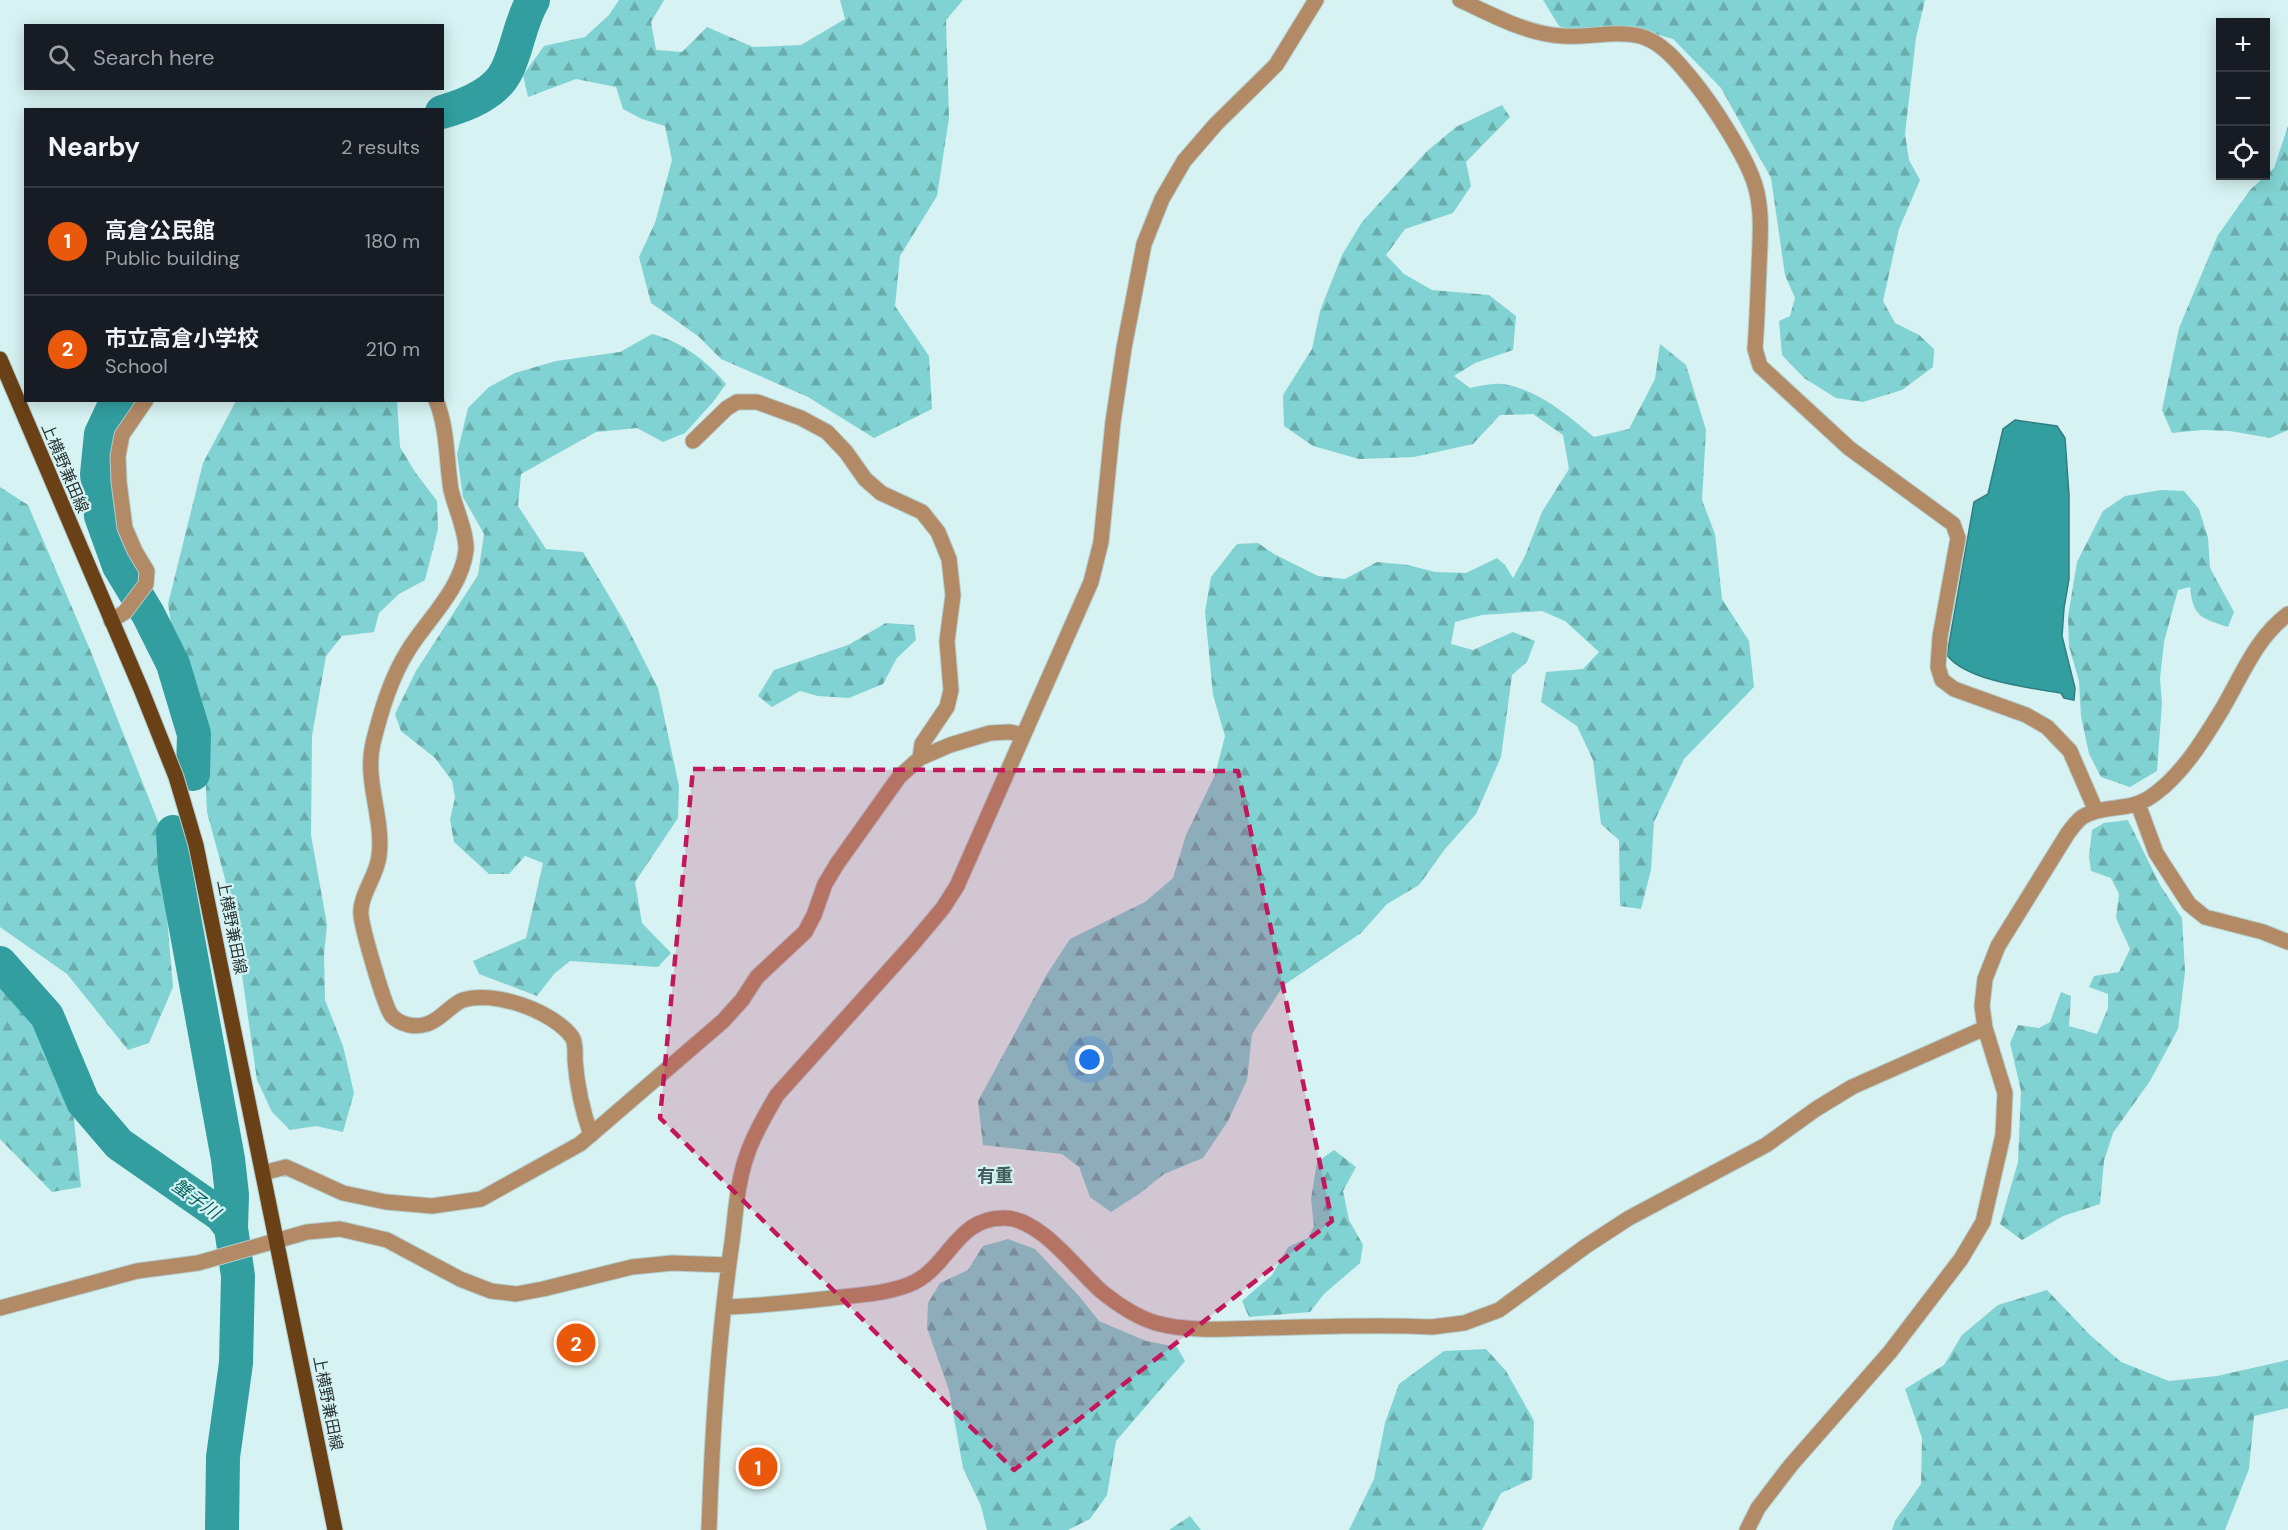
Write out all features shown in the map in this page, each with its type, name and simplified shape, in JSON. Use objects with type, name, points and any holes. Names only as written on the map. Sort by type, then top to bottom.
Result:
[{"type":"main road","name":"上横野兼田線","points":[[0,359],[176,777],[196,845],[335,1530]]},
{"type":"street","points":[[709,1530],[712,1444],[728,1265],[739,1185],[747,1154],[760,1124],[777,1095],[943,908],[957,886],[1091,582],[1101,542],[1113,422],[1124,348],[1144,244],[1162,200],[1184,161],[1216,124],[1276,65],[1316,0]]},
{"type":"street","points":[[1460,0],[1524,28],[1546,34],[1641,36],[1658,44],[1684,70],[1707,99],[1747,164],[1755,185],[1761,229],[1755,349],[1760,366],[1850,448],[1953,524],[1958,538],[1940,637],[1938,667],[1942,680],[1954,689],[2026,715],[2047,727],[2070,752],[2096,811]]},
{"type":"street","points":[[111,621],[125,612],[146,584],[147,571],[125,528],[118,456],[122,435],[145,402]]},
{"type":"street","points":[[437,402],[446,436],[451,489],[466,548],[462,565],[452,588],[409,648],[396,671],[373,744],[369,773],[381,838],[379,860],[360,913],[367,944],[390,1014],[405,1025],[427,1024],[461,1001],[478,997],[509,1002],[542,1012],[560,1024],[574,1039],[576,1082],[591,1135]]},
{"type":"street","points":[[693,441],[727,408],[737,402],[757,402],[801,418],[827,432],[846,452],[865,479],[881,493],[922,512],[938,532],[949,559],[953,595],[947,641],[951,690],[946,707],[922,744],[920,758]]},
{"type":"street","points":[[1747,1530],[1758,1508],[1791,1465],[1890,1352],[1961,1259],[1983,1222],[2003,1135],[2005,1093],[1985,1028],[1982,1006],[1985,979],[1998,946],[2068,833],[2081,817],[2096,811],[2121,809],[2138,804],[2156,794],[2173,778],[2221,712],[2256,646],[2288,614]]},
{"type":"street","points":[[263,1173],[286,1167],[343,1193],[386,1202],[432,1206],[481,1199],[580,1144],[723,1021],[742,1000],[757,977],[805,932],[825,884],[837,864],[899,777],[920,758],[950,745],[990,733],[1010,732],[1023,735]]},
{"type":"street","points":[[2138,804],[2156,853],[2189,904],[2205,917],[2263,932],[2288,942]]},
{"type":"street","points":[[724,1307],[765,1306],[881,1293],[909,1285],[928,1274],[943,1259],[956,1239],[972,1227],[988,1220],[1006,1218],[1020,1221],[1034,1229],[1101,1291],[1126,1309],[1154,1322],[1181,1328],[1222,1329],[1432,1327],[1464,1323],[1499,1311],[1586,1246],[1629,1218],[1766,1145],[1816,1109],[1852,1087],[1985,1028]]},
{"type":"street","points":[[0,1308],[137,1271],[198,1263],[306,1232],[340,1229],[365,1233],[387,1240],[471,1283],[491,1291],[516,1294],[632,1267],[672,1263],[728,1265]]},
{"type":"highlighted area","points":[[693,769],[1238,771],[1332,1221],[1014,1470],[660,1118]]},
{"type":"green space","points":[[619,0],[664,0],[651,22],[656,50],[682,52],[707,27],[753,47],[801,45],[845,19],[840,0],[963,0],[946,20],[949,118],[937,196],[900,256],[895,306],[929,356],[932,409],[874,438],[808,397],[721,359],[698,336],[651,303],[639,257],[655,223],[672,160],[665,126],[642,119],[623,109],[616,87],[576,79],[528,97],[523,75],[544,46],[585,37],[609,15]]},
{"type":"green space","points":[[1543,0],[1925,0],[1916,38],[1905,134],[1909,160],[1920,180],[1899,229],[1883,301],[1895,323],[1919,335],[1934,349],[1933,367],[1902,390],[1863,402],[1836,398],[1804,378],[1782,355],[1779,321],[1790,316],[1795,298],[1785,275],[1771,178],[1721,88],[1673,39],[1649,32],[1576,32],[1559,26]]},
{"type":"green space","points":[[1502,105],[1510,117],[1466,162],[1471,186],[1453,213],[1405,229],[1386,255],[1404,274],[1432,290],[1489,295],[1516,316],[1513,350],[1475,363],[1454,376],[1470,388],[1502,384],[1528,391],[1551,404],[1594,437],[1629,429],[1655,379],[1660,344],[1686,365],[1706,430],[1702,500],[1715,534],[1722,599],[1749,641],[1754,687],[1684,759],[1654,822],[1651,870],[1641,909],[1620,906],[1619,840],[1601,824],[1593,760],[1577,726],[1541,702],[1546,672],[1583,669],[1599,652],[1565,621],[1542,611],[1482,615],[1455,622],[1451,644],[1473,650],[1513,632],[1535,641],[1527,662],[1512,675],[1501,757],[1476,814],[1445,849],[1419,885],[1387,904],[1361,933],[1284,985],[1252,1034],[1247,1080],[1228,1121],[1203,1158],[1164,1174],[1111,1212],[1090,1197],[1079,1167],[1062,1154],[983,1145],[978,1101],[1047,974],[1070,939],[1145,902],[1173,878],[1186,835],[1215,775],[1225,736],[1213,695],[1205,612],[1211,577],[1237,544],[1258,543],[1274,554],[1318,576],[1345,579],[1377,562],[1408,565],[1435,572],[1466,573],[1497,558],[1505,565],[1513,578],[1525,556],[1542,512],[1569,469],[1563,435],[1533,414],[1500,415],[1473,444],[1414,457],[1359,459],[1313,446],[1284,426],[1283,395],[1312,349],[1320,311],[1342,255],[1362,222],[1426,152],[1456,127]]},
{"type":"green space","points":[[2288,126],[2288,430],[2270,438],[2230,431],[2202,430],[2172,433],[2162,410],[2179,328],[2218,235],[2250,190],[2261,180],[2270,180],[2270,172],[2274,168]]},
{"type":"green space","points":[[652,334],[683,347],[718,375],[726,384],[713,402],[685,433],[663,442],[637,428],[596,432],[521,474],[518,506],[546,549],[583,552],[625,623],[658,688],[679,786],[678,818],[635,882],[642,923],[671,953],[658,967],[570,961],[554,974],[537,996],[479,974],[473,961],[526,938],[543,863],[525,856],[509,874],[489,874],[454,842],[450,819],[455,798],[452,781],[435,758],[401,731],[395,714],[416,671],[478,575],[484,534],[463,497],[457,454],[468,408],[489,387],[515,373],[556,361],[620,352]]},
{"type":"green space","points":[[235,402],[397,402],[400,447],[437,501],[438,529],[425,580],[399,594],[379,613],[374,632],[342,636],[326,656],[312,736],[311,835],[327,925],[324,955],[325,1000],[343,1046],[354,1093],[343,1132],[316,1126],[290,1130],[272,1112],[257,1080],[232,905],[207,812],[204,748],[195,692],[172,630],[168,604],[203,463]]},
{"type":"green space","points":[[0,487],[28,505],[91,652],[159,824],[173,987],[149,1043],[128,1050],[67,974],[0,927]]},
{"type":"green space","points":[[2161,490],[2184,491],[2199,509],[2208,538],[2210,568],[2234,612],[2228,627],[2211,621],[2196,610],[2190,587],[2178,590],[2164,642],[2160,679],[2162,703],[2157,771],[2130,787],[2101,777],[2089,754],[2081,716],[2079,681],[2069,646],[2068,617],[2077,562],[2103,511],[2125,496]]},
{"type":"green space","points":[[886,623],[914,625],[916,640],[897,658],[883,684],[849,698],[818,696],[800,691],[772,707],[758,696],[774,670],[848,645]]},
{"type":"green space","points":[[2128,820],[2160,885],[2182,918],[2185,972],[2178,1029],[2150,1081],[2113,1133],[2104,1161],[2100,1204],[2063,1216],[2022,1240],[2000,1224],[2018,1162],[2021,1091],[2010,1043],[2018,1025],[2039,1028],[2050,1022],[2061,992],[2071,996],[2069,1026],[2097,1034],[2108,1008],[2108,994],[2089,987],[2094,976],[2119,972],[2130,949],[2116,918],[2119,894],[2111,878],[2091,871],[2089,857],[2092,830],[2104,823]]},
{"type":"green space","points":[[0,978],[19,999],[44,1035],[72,1101],[81,1187],[52,1192],[0,1139]]},
{"type":"green space","points":[[1334,1150],[1356,1167],[1343,1191],[1349,1220],[1363,1245],[1360,1263],[1324,1294],[1310,1312],[1249,1317],[1242,1301],[1272,1275],[1288,1247],[1308,1238],[1314,1226],[1311,1199],[1317,1162]]},
{"type":"green space","points":[[1008,1239],[1035,1249],[1099,1321],[1146,1341],[1177,1347],[1185,1361],[1116,1441],[1107,1495],[1090,1519],[1068,1530],[987,1530],[981,1506],[963,1468],[949,1390],[927,1328],[928,1303],[940,1283],[968,1270],[983,1246]]},
{"type":"green space","points":[[2047,1290],[2090,1335],[2121,1362],[2169,1381],[2217,1376],[2288,1360],[2288,1408],[2254,1416],[2249,1469],[2225,1530],[1892,1530],[1895,1521],[1921,1484],[1922,1438],[1905,1389],[1944,1365],[1962,1335],[1998,1305]]},
{"type":"green space","points":[[1486,1349],[1506,1371],[1534,1421],[1532,1479],[1501,1493],[1482,1530],[1349,1530],[1374,1479],[1385,1423],[1399,1384],[1444,1351]]},
{"type":"green space","points":[[1190,1516],[1201,1530],[1169,1530]]},
{"type":"shaded area","points":[[2015,420],[2057,426],[2065,438],[2069,495],[2069,579],[2062,636],[2075,688],[2074,700],[2064,698],[2061,693],[2017,686],[1984,677],[1956,664],[1947,655],[1974,502],[1988,494],[2003,429]]},
{"type":"waterway","points":[[444,111],[461,106],[496,86],[511,61],[533,0]]},
{"type":"waterway","points":[[116,402],[101,434],[97,474],[101,516],[119,566],[148,614],[173,664],[194,734],[193,774]]},
{"type":"waterway","points":[[173,832],[175,868],[228,1159],[232,1195],[231,1228]]},
{"type":"waterway","name":"蟹子川","points":[[0,963],[47,1016],[83,1102],[119,1144],[221,1215],[231,1228],[238,1276],[236,1363],[223,1457],[222,1530]]},
{"type":"place","name":"市立高倉小学校","points":[[576,1343]]},
{"type":"place","name":"高倉公民館","points":[[758,1467]]},
{"type":"district","name":"有重","points":[[995,1176]]}]
